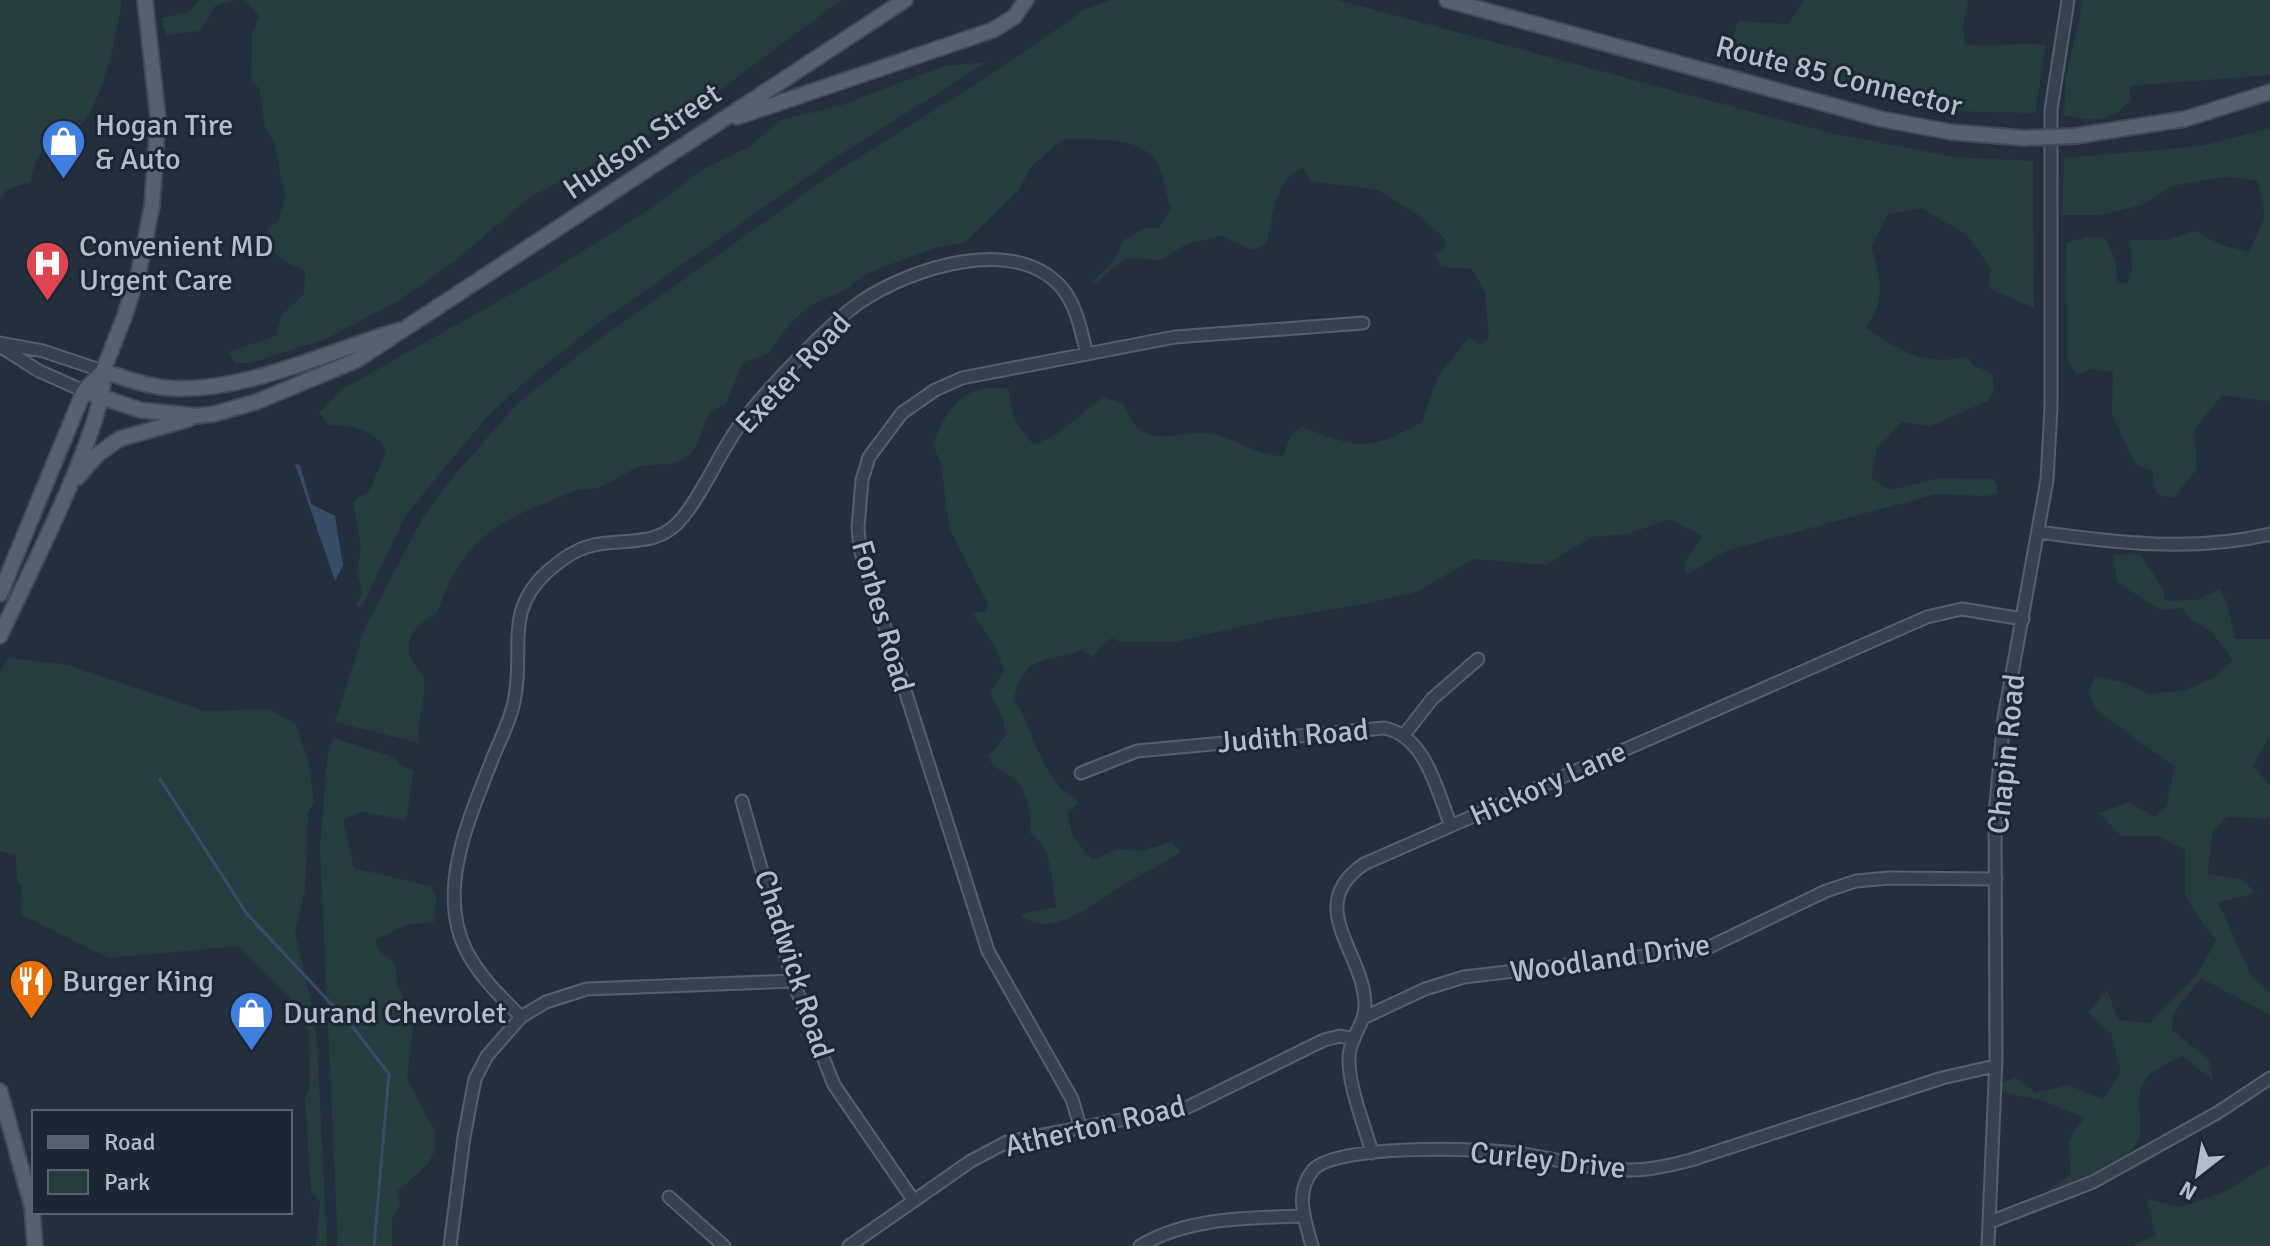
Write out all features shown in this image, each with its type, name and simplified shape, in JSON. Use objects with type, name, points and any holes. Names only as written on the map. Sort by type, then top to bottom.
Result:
[{"type":"main road","points":[[0,636],[65,495],[103,398],[103,371],[139,271],[155,184],[158,118],[145,0]]},
{"type":"main road","name":"Hudson Street","points":[[84,391],[140,410],[197,416],[234,410],[332,373],[377,351],[905,0]]},
{"type":"main road","points":[[690,141],[762,107],[993,30],[1014,17],[1026,0]]},
{"type":"main road","name":"Route 85 Connector","points":[[1447,0],[1881,119],[1951,132],[2024,138],[2075,136],[2185,119],[2270,92]]},
{"type":"main road","name":"Hudson Street","points":[[103,371],[165,388],[223,385],[409,327]]},
{"type":"main road","points":[[0,594],[84,391],[103,371]]},
{"type":"main road","points":[[65,495],[97,455],[119,439],[197,416]]},
{"type":"main road","points":[[0,1091],[32,1207]]},
{"type":"main road","points":[[33,1214],[35,1246]]},
{"type":"street","name":"Chapin Road","points":[[1988,1246],[2001,742],[2039,532],[2050,431],[2051,110],[2068,0]]},
{"type":"street","name":"Exeter Road","points":[[521,1017],[488,983],[466,950],[455,907],[455,871],[466,828],[515,698],[518,622],[529,592],[567,555],[594,545],[646,542],[666,533],[683,517],[746,416],[856,305],[880,289],[965,262],[996,258],[1024,262],[1045,272],[1063,289],[1075,308],[1087,354]]},
{"type":"street","name":"Forbes Road","points":[[1080,1126],[1072,1099],[988,951],[866,569],[858,528],[862,480],[869,457],[902,413],[916,402],[962,378],[1175,337],[1363,323]]},
{"type":"street","points":[[0,345],[43,351],[103,371]]},
{"type":"street","points":[[0,345],[39,371],[84,391]]},
{"type":"street","points":[[2039,532],[2205,546],[2270,534]]},
{"type":"street","name":"Hickory Lane","points":[[1372,1153],[1351,1076],[1349,1057],[1363,1018],[1362,985],[1337,919],[1336,902],[1341,886],[1364,864],[1927,617],[1962,609],[2023,619]]},
{"type":"street","points":[[1404,735],[1432,699],[1478,659]]},
{"type":"street","name":"Judith Road","points":[[1081,773],[1101,762],[1137,751],[1369,728],[1395,730],[1404,735],[1423,758],[1451,826]]},
{"type":"street","name":"Chadwick Road","points":[[742,801],[793,981],[834,1085],[914,1201]]},
{"type":"street","name":"Woodland Drive","points":[[1363,1018],[1425,989],[1464,977],[1705,949],[1826,891],[1856,881],[1889,878],[1996,879]]},
{"type":"street","points":[[450,1246],[475,1079],[487,1056],[521,1017],[546,1002],[587,989],[793,981]]},
{"type":"street","name":"Atherton Road","points":[[849,1246],[995,1147],[1023,1137],[1188,1107],[1220,1094],[1324,1040],[1340,1036],[1354,1039]]},
{"type":"street","name":"Curley Drive","points":[[1312,1246],[1304,1216],[1303,1189],[1315,1168],[1338,1155],[1495,1151],[1615,1169],[1656,1168],[1691,1160],[1942,1078],[1995,1066]]},
{"type":"street","points":[[1990,1222],[2093,1182],[2217,1113],[2270,1078]]},
{"type":"street","points":[[669,1197],[724,1246]]},
{"type":"street","points":[[1140,1246],[1155,1237],[1221,1221],[1304,1216]]},
{"type":"green space","points":[[0,0],[122,0],[104,79],[85,120],[77,130],[45,149],[34,166],[31,182],[8,189],[0,198]]},
{"type":"green space","points":[[200,0],[237,0],[215,6],[200,31],[166,35],[161,18],[188,12]]},
{"type":"green space","points":[[245,0],[841,0],[716,93],[637,142],[530,197],[455,261],[398,301],[326,339],[250,363],[235,363],[229,352],[276,336],[282,315],[304,294],[305,271],[278,257],[268,239],[267,230],[279,220],[285,195],[274,142],[265,128],[260,89],[251,81],[252,36],[259,16]]},
{"type":"green space","points":[[1111,0],[1338,0],[1830,133],[1954,157],[2033,161],[2034,308],[1988,288],[1991,269],[1966,234],[1921,208],[1888,214],[1871,248],[1878,269],[1880,290],[1876,309],[1866,328],[1889,343],[1925,358],[1938,360],[1966,356],[1973,365],[1993,374],[1994,389],[1988,401],[1930,426],[1902,422],[1877,448],[1871,478],[1890,490],[1940,478],[1994,479],[1999,493],[1986,496],[1936,494],[1726,551],[1686,575],[1684,564],[1702,536],[1670,519],[1628,534],[1592,537],[1545,565],[1474,559],[1416,592],[1268,620],[1175,642],[1120,642],[1112,638],[1099,647],[1094,657],[1082,650],[1046,659],[1023,675],[1013,701],[1021,710],[1050,774],[1079,802],[1067,814],[1073,837],[1092,860],[1117,849],[1140,851],[1172,842],[1181,851],[1072,917],[1044,924],[1032,922],[1020,914],[1057,907],[1048,857],[1030,833],[1025,795],[1017,782],[995,767],[988,756],[1006,736],[1003,719],[990,691],[1004,672],[996,647],[972,613],[986,611],[987,602],[949,528],[941,464],[933,445],[951,409],[959,400],[980,390],[1008,389],[1015,422],[1034,445],[1057,434],[1103,397],[1124,404],[1133,423],[1151,435],[1213,434],[1265,453],[1283,456],[1292,433],[1302,427],[1337,440],[1363,444],[1388,439],[1422,422],[1438,377],[1469,337],[1480,344],[1489,338],[1485,292],[1472,269],[1441,267],[1434,254],[1444,250],[1446,240],[1420,216],[1378,190],[1310,181],[1304,168],[1294,172],[1281,188],[1267,243],[1253,250],[1220,236],[1187,244],[1161,260],[1126,258],[1096,283],[1092,282],[1115,259],[1124,240],[1147,227],[1158,229],[1171,208],[1158,164],[1147,151],[1112,140],[1063,139],[1031,167],[1018,191],[964,243],[937,247],[865,274],[849,288],[811,305],[790,323],[768,354],[743,362],[726,404],[710,411],[696,446],[689,455],[677,462],[643,466],[596,488],[578,490],[549,501],[488,533],[459,565],[437,614],[414,631],[409,643],[411,658],[424,680],[419,743],[335,722],[365,628],[422,519],[457,472],[518,403],[597,341],[825,179],[1001,68],[1084,10]]},
{"type":"green space","points":[[1805,0],[1968,0],[1963,26],[1965,44],[2046,45],[2035,113],[1950,111],[1807,75],[1753,55],[1732,41],[1738,21],[1788,24]]},
{"type":"green space","points":[[2083,0],[2270,0],[2270,75],[2130,86],[2130,101],[2115,114],[2100,119],[2064,115],[2066,78]]},
{"type":"green space","points":[[987,62],[827,163],[596,325],[529,378],[485,419],[405,516],[362,607],[355,606],[362,593],[357,571],[361,548],[353,502],[370,490],[386,451],[369,433],[329,425],[319,413],[341,390],[543,276],[652,208],[703,169],[749,147],[781,120],[842,105],[944,66]]},
{"type":"green space","points":[[2270,128],[2270,401],[2222,395],[2194,430],[2197,469],[2173,498],[2156,494],[2152,471],[2135,464],[2112,414],[2113,372],[2092,369],[2077,375],[2067,359],[2066,243],[2088,237],[2105,238],[2116,262],[2117,282],[2128,284],[2132,269],[2130,240],[2165,240],[2195,231],[2219,244],[2249,252],[2265,217],[2257,180],[2226,177],[2171,186],[2142,205],[2101,215],[2062,215],[2064,158],[2201,146]]},
{"type":"green space","points":[[2140,554],[2162,587],[2165,601],[2197,600],[2220,589],[2228,606],[2235,639],[2270,639],[2270,736],[2253,766],[2270,786],[2270,819],[2227,817],[2213,831],[2207,874],[2240,879],[2257,893],[2218,902],[2250,974],[2270,993],[2270,1015],[2201,978],[2173,1014],[2172,1030],[2209,1060],[2213,1080],[2182,1056],[2153,1072],[2140,1093],[2140,1132],[2134,1148],[2098,1174],[2045,1193],[2071,1174],[2068,1141],[2084,1118],[2044,1101],[2002,1092],[1999,1084],[2015,1077],[2036,1093],[2069,1085],[2103,1100],[2121,1072],[2111,1033],[2088,1013],[2107,990],[2118,1020],[2150,1023],[2195,977],[2217,940],[2204,926],[2185,894],[2185,850],[2158,836],[2121,836],[2099,813],[2129,802],[2155,817],[2166,807],[2175,767],[2094,708],[2089,692],[2095,677],[2123,682],[2149,694],[2187,690],[2217,676],[2233,660],[2211,631],[2192,620],[2182,608],[2160,610],[2117,582],[2113,555]]},
{"type":"green space","points":[[9,658],[67,665],[205,711],[270,709],[296,725],[308,760],[314,801],[308,813],[305,890],[295,933],[317,1042],[327,1246],[316,1246],[320,1201],[311,1193],[305,1098],[310,1088],[309,1040],[303,1013],[293,1001],[239,946],[109,958],[21,914],[22,886],[17,884],[16,855],[0,851],[0,672]]},
{"type":"green space","points":[[333,738],[394,757],[401,766],[414,770],[406,820],[362,812],[343,819],[354,868],[432,887],[436,899],[434,922],[405,925],[375,940],[380,952],[395,963],[398,988],[415,1016],[407,1079],[435,1131],[435,1150],[428,1164],[397,1192],[400,1205],[392,1218],[392,1246],[338,1246],[320,848],[327,759]]},
{"type":"green space","points":[[2270,1164],[2270,1246],[2132,1246],[2156,1235],[2147,1199],[2180,1207],[2223,1193]]},
{"type":"water","points":[[295,464],[300,465],[311,504],[335,516],[343,565],[335,581]]},
{"type":"waterway","points":[[160,779],[247,914],[352,1026],[389,1074],[374,1246]]},
{"type":"place","name":"Hogan Tire & Auto","points":[[64,181]]},
{"type":"place","name":"Convenient MD Urgent Care","points":[[48,302]]},
{"type":"place","name":"Burger King","points":[[31,1020]]},
{"type":"place","name":"Durand Chevrolet","points":[[252,1052]]}]
